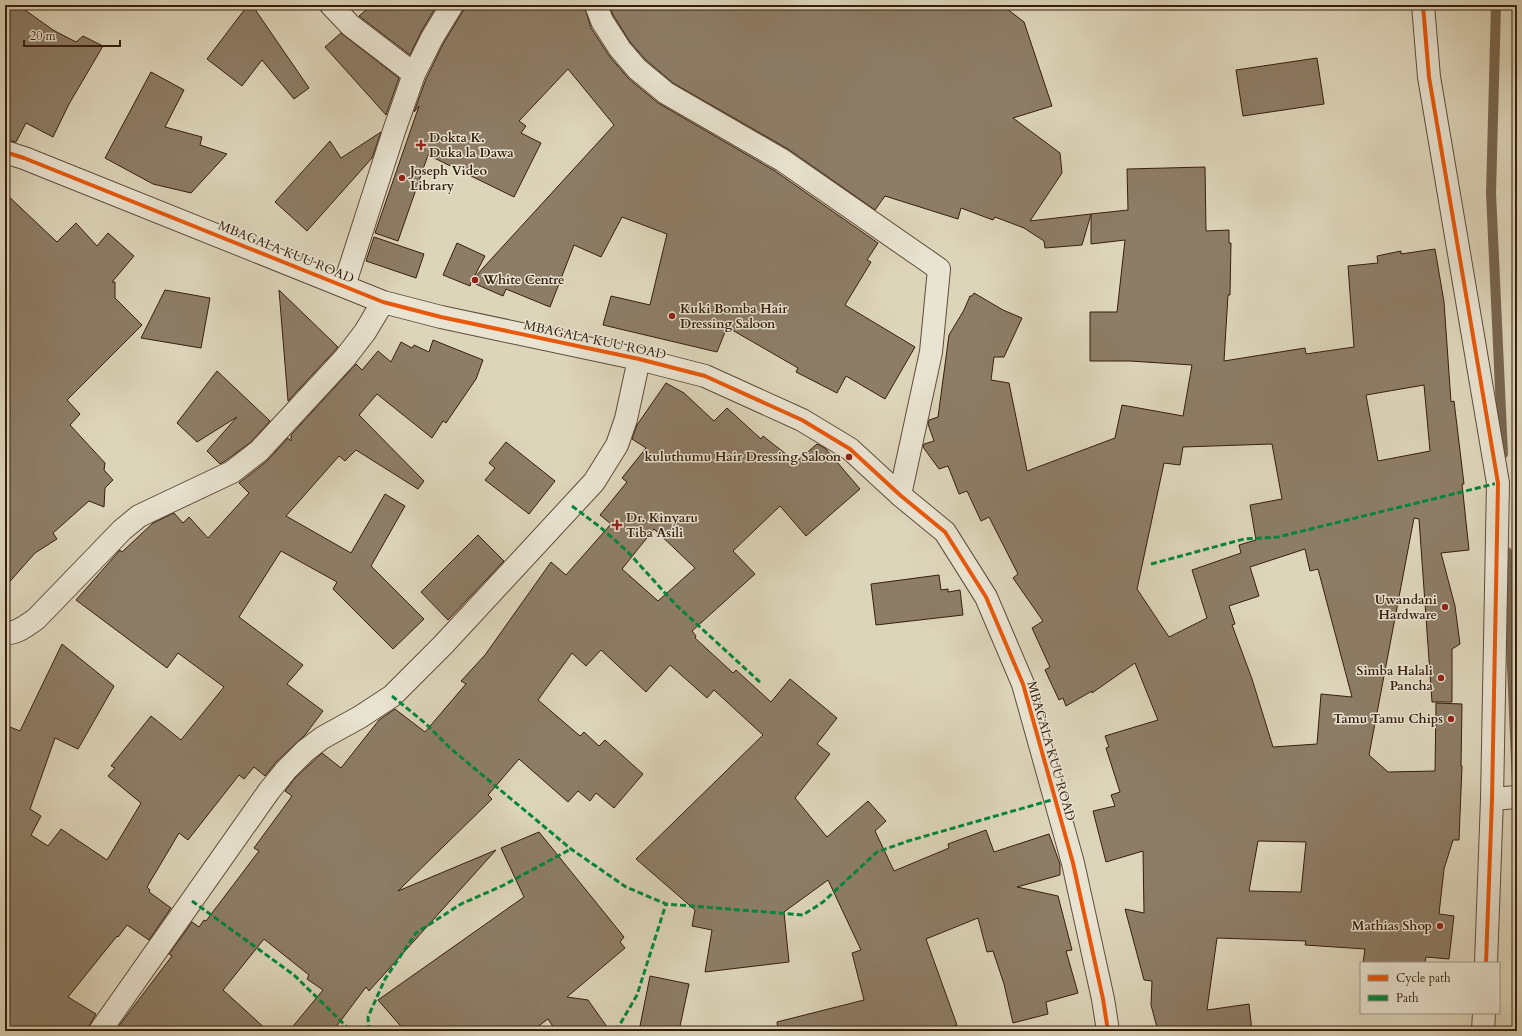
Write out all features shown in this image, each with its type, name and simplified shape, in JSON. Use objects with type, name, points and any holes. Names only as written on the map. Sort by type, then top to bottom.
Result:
[{"type":"street","points":[[331,5],[350,25],[414,74]]},
{"type":"street","points":[[344,286],[414,74],[432,38],[452,5]]},
{"type":"street","points":[[596,5],[602,21],[620,49],[637,69],[666,93],[782,160],[939,269],[931,352],[900,495]]},
{"type":"street","points":[[1423,5],[1429,77],[1498,483],[1492,799],[1486,962]]},
{"type":"street","name":"MBAGALA KUU ROAD","points":[[5,152],[24,158],[383,302],[441,317],[639,359],[705,376],[802,420],[850,449],[900,495],[945,532],[986,597],[1023,684],[1073,864],[1103,999],[1108,1031]]},
{"type":"street","points":[[5,633],[20,630],[36,619],[122,530],[139,516],[232,472],[259,451],[345,358],[365,332],[383,302]]},
{"type":"street","points":[[100,1031],[286,770],[305,751],[322,738],[360,717],[392,696],[443,645],[594,482],[617,445],[626,419],[639,359]]},
{"type":"street","points":[[1492,799],[1517,797]]},
{"type":"street","points":[[1483,1031],[1484,1014]]},
{"type":"building","points":[[5,5],[18,5],[53,30],[76,42],[83,36],[103,46],[69,104],[53,137],[26,123],[16,142],[5,140]]},
{"type":"building","points":[[248,5],[252,5],[309,88],[294,99],[262,60],[242,86],[207,59]]},
{"type":"building","points":[[372,5],[437,5],[421,32],[410,55],[359,16]]},
{"type":"building","points":[[464,5],[584,5],[591,28],[610,57],[629,79],[658,103],[775,171],[878,243],[867,260],[871,262],[845,305],[915,347],[885,399],[846,376],[837,393],[796,372],[798,368],[727,327],[717,352],[603,325],[611,296],[650,305],[667,234],[622,217],[601,257],[574,245],[550,307],[506,289],[503,296],[471,282],[470,286],[443,275],[457,243],[485,256],[473,279],[614,125],[568,69],[519,121],[526,126],[521,133],[541,143],[514,197],[428,155],[398,241],[375,233],[419,106],[414,112],[426,79],[443,44],[463,11]]},
{"type":"building","points":[[609,5],[1002,5],[1024,22],[1052,106],[1013,118],[1060,153],[1062,173],[1030,221],[1091,214],[1082,245],[1045,248],[1044,241],[1024,228],[995,217],[993,220],[961,208],[958,219],[885,196],[875,210],[788,149],[673,83],[646,60],[630,42],[613,15]]},
{"type":"building","points":[[341,33],[399,78],[386,115],[325,47]]},
{"type":"building","points":[[1317,58],[1324,104],[1243,116],[1236,70]]},
{"type":"building","points":[[151,72],[184,90],[165,127],[202,137],[200,145],[227,154],[191,193],[153,184],[105,158]]},
{"type":"building","points":[[381,132],[372,158],[307,231],[275,202],[330,141],[341,158]]},
{"type":"building","points":[[1205,167],[1206,231],[1229,230],[1229,243],[1231,243],[1230,295],[1228,295],[1224,361],[1305,348],[1306,354],[1354,347],[1348,266],[1378,263],[1377,256],[1401,251],[1401,254],[1435,249],[1444,302],[1451,402],[1454,401],[1464,484],[1462,484],[1469,550],[1441,553],[1455,606],[1460,644],[1452,649],[1452,702],[1432,702],[1419,519],[1414,518],[1369,755],[1388,772],[1435,771],[1436,703],[1462,704],[1462,766],[1459,840],[1453,840],[1444,869],[1439,914],[1454,916],[1449,959],[1426,957],[1425,962],[1363,962],[1365,949],[1305,945],[1306,941],[1217,938],[1207,1010],[1249,1004],[1252,1031],[1158,1031],[1151,1005],[1152,981],[1144,980],[1125,909],[1144,913],[1143,851],[1106,862],[1093,811],[1115,806],[1111,795],[1120,792],[1106,748],[1109,747],[1105,736],[1158,720],[1135,663],[1092,693],[1092,691],[1066,706],[1063,698],[1059,700],[1045,670],[1050,667],[1032,628],[1043,621],[1013,578],[1018,574],[989,517],[981,521],[967,491],[959,494],[948,466],[939,469],[923,447],[924,444],[934,441],[928,424],[929,420],[938,417],[949,335],[964,310],[970,296],[974,293],[1003,310],[1022,318],[1004,357],[994,357],[991,380],[1009,383],[1027,471],[1115,438],[1122,405],[1183,416],[1192,365],[1130,361],[1090,361],[1090,312],[1117,312],[1125,240],[1091,244],[1091,214],[1128,210],[1127,169]],"holes":[[[1424,385],[1430,451],[1378,461],[1366,395]],[[1272,444],[1282,499],[1250,505],[1256,540],[1239,545],[1241,553],[1192,570],[1207,618],[1169,637],[1137,589],[1164,463],[1180,465],[1183,447]],[[1305,549],[1310,571],[1318,569],[1352,697],[1321,694],[1317,744],[1273,747],[1252,679],[1232,625],[1235,624],[1229,606],[1259,596],[1250,567]],[[1258,841],[1306,842],[1301,892],[1249,891]]]},
{"type":"building","points":[[5,193],[57,242],[76,223],[97,246],[108,233],[134,256],[112,282],[115,282],[115,298],[142,325],[67,400],[80,414],[70,425],[105,463],[104,470],[113,480],[105,488],[104,507],[89,501],[53,533],[57,539],[35,553],[5,587]]},
{"type":"building","points":[[374,237],[424,254],[416,278],[366,261]]},
{"type":"building","points":[[165,290],[210,298],[201,348],[141,338]]},
{"type":"building","points":[[279,290],[338,347],[288,401]]},
{"type":"building","points":[[433,340],[483,360],[476,379],[446,423],[443,421],[432,438],[377,394],[359,415],[424,481],[418,489],[356,450],[345,461],[339,456],[286,516],[351,553],[385,494],[405,506],[371,566],[424,619],[393,649],[333,589],[337,582],[281,551],[239,617],[303,665],[287,684],[323,711],[305,735],[277,761],[265,776],[254,767],[244,779],[239,775],[188,840],[179,833],[147,887],[150,890],[149,892],[171,908],[149,940],[127,925],[68,997],[96,1014],[88,1031],[5,1031],[5,725],[20,731],[62,644],[114,686],[78,749],[55,738],[30,809],[41,816],[31,835],[48,846],[61,829],[107,860],[141,803],[108,776],[115,768],[111,766],[151,716],[181,740],[224,687],[178,653],[167,668],[76,600],[120,550],[122,552],[153,523],[174,513],[183,523],[189,517],[208,538],[249,493],[239,483],[267,461],[288,438],[291,441],[291,435],[356,364],[362,370],[378,351],[391,362],[401,342],[412,348],[414,345],[429,352]]},
{"type":"building","points":[[217,371],[270,421],[251,442],[220,464],[207,451],[237,417],[197,442],[177,423]]},
{"type":"building","points":[[666,383],[684,393],[714,421],[727,408],[761,439],[763,436],[796,462],[817,444],[825,448],[860,489],[806,536],[780,506],[733,551],[755,574],[692,631],[696,636],[695,638],[733,673],[736,670],[771,702],[790,679],[837,718],[817,744],[830,754],[795,798],[827,837],[868,801],[886,821],[875,831],[894,871],[949,848],[948,844],[986,830],[994,852],[1049,834],[1060,864],[1060,875],[1017,887],[1058,896],[1072,950],[1066,951],[1078,993],[1046,1002],[1048,1014],[1013,1023],[1004,984],[993,951],[987,952],[978,918],[926,939],[957,1025],[941,1031],[778,1031],[777,1022],[864,1000],[852,953],[861,950],[828,880],[784,912],[789,962],[705,972],[712,930],[692,926],[695,910],[636,859],[763,735],[714,690],[707,698],[670,665],[646,692],[601,650],[586,666],[572,653],[538,700],[580,736],[584,732],[599,746],[605,740],[643,774],[614,808],[596,793],[590,801],[578,791],[568,802],[519,759],[488,795],[492,799],[398,891],[496,850],[369,991],[366,987],[333,1031],[289,1031],[323,990],[307,979],[309,975],[264,939],[223,990],[268,1031],[115,1031],[172,956],[169,954],[192,922],[199,927],[204,920],[206,921],[259,851],[254,848],[292,796],[285,791],[295,778],[322,753],[341,768],[379,720],[395,709],[425,732],[466,684],[461,681],[485,655],[551,562],[566,575],[611,524],[600,515],[627,482],[622,478],[646,448],[632,439],[637,425]],"holes":[[[654,529],[695,568],[658,601],[622,569]]]},
{"type":"building","points":[[506,442],[555,481],[529,514],[485,480],[495,468],[489,463]]},
{"type":"building","points":[[478,535],[504,561],[448,620],[421,592]]},
{"type":"building","points":[[939,575],[941,590],[948,589],[948,592],[960,590],[963,615],[876,625],[871,584]]},
{"type":"building","points":[[539,832],[624,937],[620,942],[625,948],[567,997],[588,1000],[610,1031],[556,1031],[548,1019],[532,1031],[405,1031],[378,1000],[524,897],[501,848]]},
{"type":"building","points":[[650,976],[689,984],[679,1031],[639,1031]]},
{"type":"waterway","points":[[1496,5],[1491,193],[1503,454]]},
{"type":"waterway","points":[[1507,552],[1517,782]]},
{"type":"marked path","points":[[1151,564],[1244,539],[1278,537],[1498,483]]},
{"type":"marked path","points":[[572,506],[600,527],[627,551],[676,605],[762,684]]},
{"type":"marked path","points":[[392,696],[425,723],[450,748],[571,849],[626,887],[666,904],[803,915],[823,902],[877,852],[908,841],[1055,799]]},
{"type":"marked path","points":[[369,1031],[368,1017],[385,979],[416,933],[461,904],[502,886],[571,849]]},
{"type":"marked path","points":[[192,901],[294,975],[351,1031]]},
{"type":"marked path","points":[[616,1031],[637,995],[666,904]]},
{"type":"cycle path","points":[[1423,5],[1429,77],[1498,483],[1492,799],[1486,962]]},
{"type":"cycle path","points":[[5,152],[24,158],[383,302],[441,317],[639,359],[705,376],[802,420],[850,449],[900,495],[945,532],[986,597],[1023,684],[1073,863],[1103,999],[1108,1031]]},
{"type":"place","name":"Dokta K. Duka la Dawa","points":[[421,145]]},
{"type":"place","name":"Joseph Video Library","points":[[402,178]]},
{"type":"place","name":"White Centre","points":[[475,280]]},
{"type":"place","name":"Kuki Bomba Hair Dressing Saloon","points":[[672,316]]},
{"type":"place","name":"kuluthumu Hair Dressing Saloon","points":[[849,457]]},
{"type":"place","name":"Dr. Kinyaru Tiba Asili","points":[[617,525]]},
{"type":"place","name":"Uwandani Hardware","points":[[1445,607]]},
{"type":"place","name":"Simba Halali Pancha","points":[[1441,678]]},
{"type":"place","name":"Tamu Tamu Chips","points":[[1451,719]]},
{"type":"place","name":"Mathias Shop","points":[[1440,926]]}]
